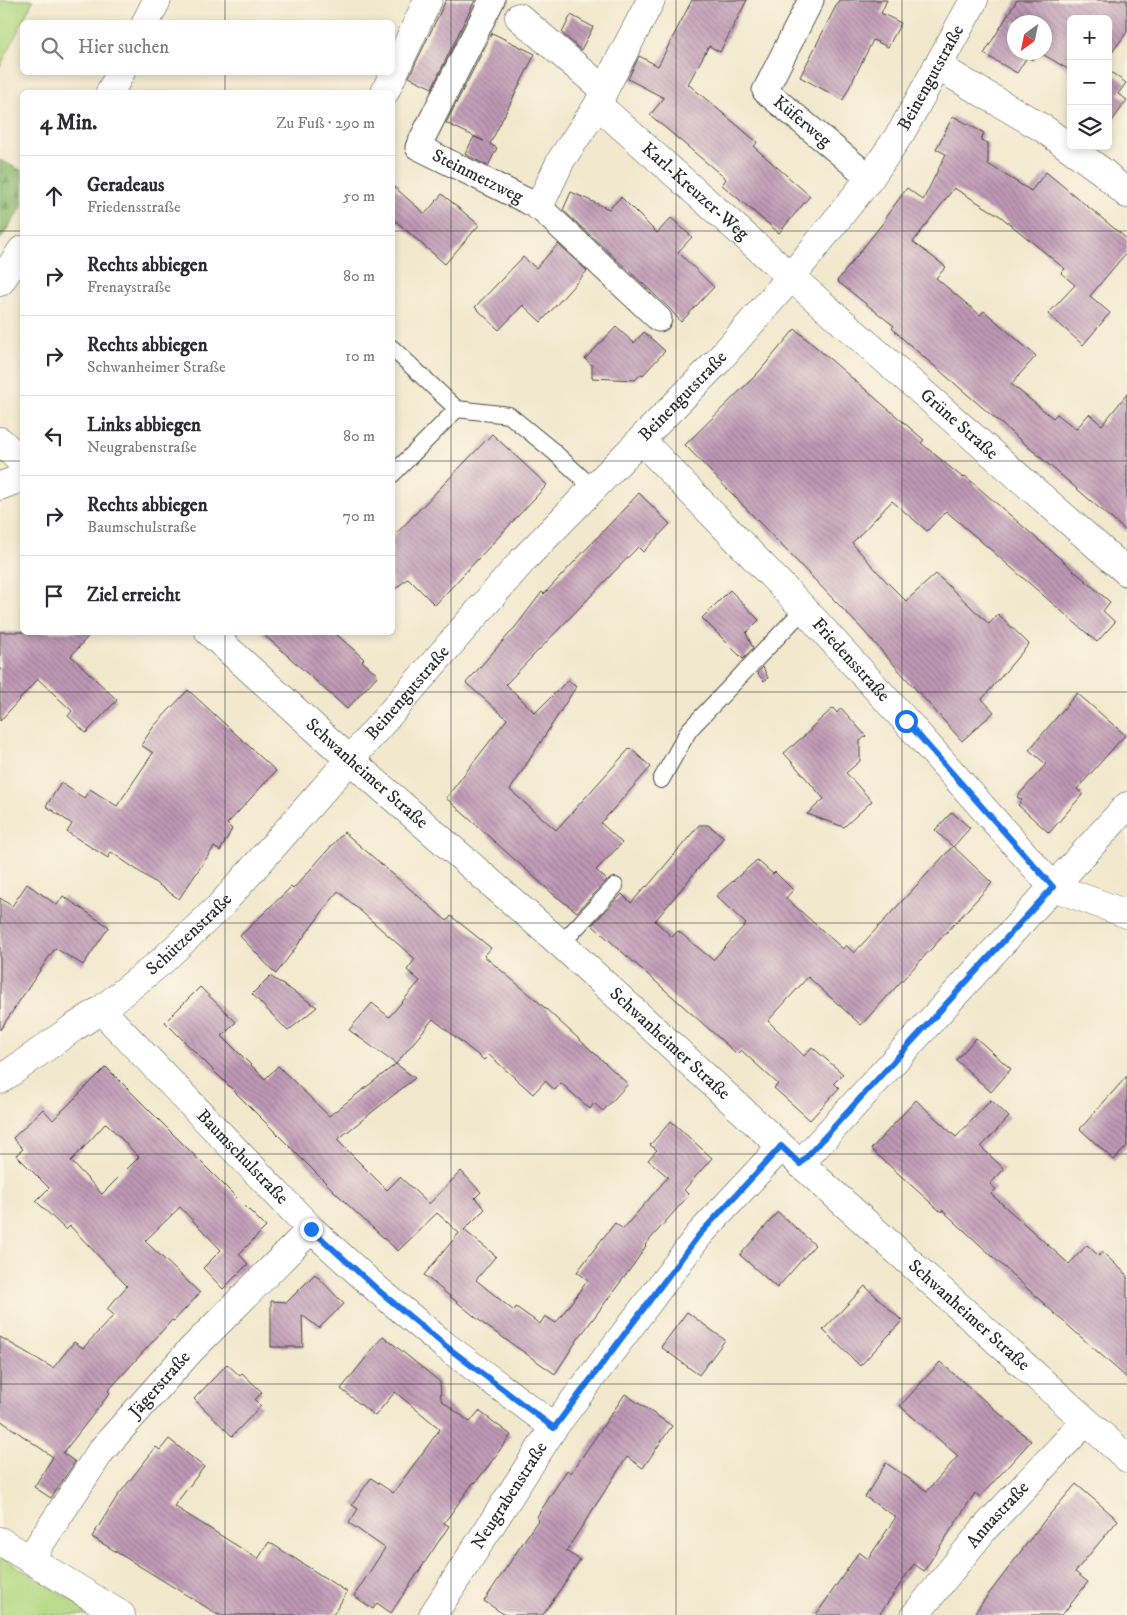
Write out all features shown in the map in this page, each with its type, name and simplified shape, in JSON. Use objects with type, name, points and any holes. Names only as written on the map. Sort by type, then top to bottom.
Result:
[{"type":"street","points":[[147,20],[157,0]]},
{"type":"street","points":[[395,71],[428,0]]},
{"type":"street","name":"Steinmetzweg","points":[[492,0],[418,147],[539,207],[658,319]]},
{"type":"street","points":[[539,207],[561,160],[601,97],[651,0]]},
{"type":"street","name":"Küferweg","points":[[810,0],[765,91],[870,178]]},
{"type":"street","name":"Beinengutstraße","points":[[349,759],[523,560],[717,362],[791,278],[870,178],[902,131],[974,0]]},
{"type":"street","name":"Karl-Kreuzer-Weg","points":[[519,17],[791,278]]},
{"type":"street","points":[[937,66],[1044,129],[1102,172],[1127,194]]},
{"type":"street","points":[[111,90],[118,75]]},
{"type":"street","points":[[386,90],[393,75]]},
{"type":"street","points":[[0,282],[20,253]]},
{"type":"street","name":"Grüne Straße","points":[[791,278],[1127,572]]},
{"type":"street","name":"Friedensstraße","points":[[641,440],[804,610],[906,721],[1053,887]]},
{"type":"street","points":[[0,441],[20,460]]},
{"type":"street","points":[[0,486],[20,480]]},
{"type":"street","name":"Schwanheimer Straße","points":[[212,635],[349,759],[561,944],[790,1155],[1127,1458]]},
{"type":"street","name":"Schützenstraße","points":[[0,1080],[101,1010],[161,962],[220,906],[349,759]]},
{"type":"street","name":"Neugrabenstraße","points":[[433,1615],[554,1428],[699,1235],[790,1155],[1053,887],[1127,806]]},
{"type":"street","points":[[1053,887],[1127,914]]},
{"type":"street","name":"Baumschulstraße","points":[[101,1010],[311,1229],[378,1290],[443,1344],[554,1428]]},
{"type":"street","name":"Jägerstraße","points":[[30,1559],[102,1451],[189,1352],[311,1229]]},
{"type":"street","name":"Annastraße","points":[[915,1615],[985,1528],[1086,1421]]},
{"type":"street","points":[[0,1541],[121,1615]]},
{"type":"lane","points":[[395,351],[457,410],[509,415],[553,451],[594,489]]},
{"type":"lane","points":[[395,472],[457,410]]},
{"type":"lane","points":[[661,780],[689,730],[804,610]]},
{"type":"lane","points":[[561,944],[615,886]]},
{"type":"green space","points":[[0,0],[33,0],[23,20],[20,20],[20,26],[0,67]]},
{"type":"green space","points":[[0,160],[20,170],[20,210],[0,240]]},
{"type":"green space","points":[[0,1556],[95,1615],[0,1615]]},
{"type":"building","points":[[446,0],[475,0],[432,88],[409,77]]},
{"type":"building","points":[[692,0],[747,0],[720,52],[709,46],[688,84],[757,142],[754,147],[810,196],[779,233],[722,185],[726,179],[650,115],[664,98],[628,79],[639,56],[658,66]]},
{"type":"building","points":[[839,0],[887,0],[881,13],[901,23],[888,47],[873,40],[843,100],[800,77]]},
{"type":"building","points":[[1017,0],[1127,0],[1127,32],[1112,53],[1112,15],[1067,15],[1067,69],[1052,60],[1052,15],[1008,15]]},
{"type":"building","points":[[571,15],[593,27],[581,50],[562,33]]},
{"type":"building","points":[[1007,16],[1007,60],[1025,60],[1017,73],[984,54]]},
{"type":"building","points":[[492,33],[535,54],[490,144],[497,148],[488,166],[465,154],[474,137],[484,141],[446,123]]},
{"type":"building","points":[[1112,73],[1126,83],[1118,94],[1127,100],[1112,121]]},
{"type":"building","points":[[953,116],[984,133],[981,140],[988,143],[988,164],[1031,191],[1046,172],[1127,239],[1127,252],[1090,296],[1110,313],[1083,345],[1048,314],[1075,285],[1061,273],[1065,269],[1000,216],[954,188],[913,242],[946,267],[936,278],[980,315],[984,311],[1036,356],[1011,384],[1053,418],[1057,414],[1076,429],[1089,414],[1102,425],[1127,394],[1127,532],[903,339],[892,328],[894,326],[837,281],[886,219],[907,188],[923,200],[946,154],[936,149]]},
{"type":"building","points":[[395,188],[425,214],[442,194],[479,225],[445,264],[395,221]]},
{"type":"building","points":[[571,192],[609,209],[621,197],[657,233],[671,218],[692,237],[678,252],[714,287],[681,322],[669,308],[563,210]]},
{"type":"building","points":[[558,244],[587,271],[541,322],[523,305],[499,330],[475,307],[523,257],[536,268]]},
{"type":"building","points":[[616,327],[634,343],[644,332],[665,351],[643,375],[641,374],[635,380],[592,378],[592,365],[585,359]]},
{"type":"building","points":[[795,329],[924,440],[921,443],[963,478],[965,476],[1110,602],[1103,611],[1115,622],[1097,642],[946,511],[927,531],[892,501],[852,543],[885,580],[906,601],[936,574],[989,624],[998,614],[1029,644],[982,699],[994,712],[962,741],[862,629],[685,445],[758,373]]},
{"type":"building","points":[[492,434],[547,485],[435,605],[408,578],[395,589],[395,535]]},
{"type":"building","points":[[639,493],[670,524],[643,552],[638,547],[506,684],[535,713],[568,680],[576,687],[510,790],[556,830],[630,748],[651,767],[601,823],[622,843],[596,870],[607,880],[577,912],[553,894],[446,798],[507,719],[466,683],[516,626],[542,592],[544,594]]},
{"type":"building","points":[[730,590],[759,620],[746,633],[753,648],[743,659],[702,618]]},
{"type":"building","points":[[0,632],[20,632],[20,635],[89,635],[71,656],[117,700],[86,733],[68,716],[72,711],[38,679],[0,721]]},
{"type":"building","points":[[264,635],[337,635],[364,659],[362,661],[378,675],[347,709]]},
{"type":"building","points":[[763,667],[768,678],[764,681],[757,673]]},
{"type":"building","points":[[188,690],[276,771],[227,824],[232,829],[220,851],[214,847],[179,899],[111,852],[108,858],[67,832],[72,824],[46,806],[61,783],[84,798],[90,789],[117,806],[153,753],[141,745],[154,726]]},
{"type":"building","points":[[1077,693],[1125,735],[1077,789],[1083,794],[1049,833],[1018,805],[1022,800],[1017,797],[1046,764],[1029,750]]},
{"type":"building","points":[[833,708],[837,713],[841,708],[866,736],[860,741],[860,761],[846,773],[872,801],[844,827],[807,814],[824,799],[784,753]]},
{"type":"building","points":[[952,812],[970,828],[953,847],[935,830]]},
{"type":"building","points":[[699,825],[708,825],[724,837],[655,921],[672,937],[678,931],[713,960],[746,924],[716,896],[757,860],[773,874],[775,872],[793,890],[786,898],[843,949],[846,945],[854,953],[953,846],[992,883],[861,1025],[808,977],[768,1021],[804,1056],[812,1047],[843,1074],[834,1083],[839,1088],[810,1120],[774,1088],[778,1084],[741,1050],[737,1054],[592,925],[622,894],[631,903],[647,887]]},
{"type":"building","points":[[344,832],[447,921],[451,916],[491,948],[484,956],[534,998],[628,1084],[603,1111],[594,1103],[590,1109],[561,1083],[555,1090],[545,1081],[533,1094],[489,1055],[484,1060],[433,1019],[396,1064],[349,1030],[372,1003],[389,1017],[420,981],[407,970],[415,959],[338,891],[276,974],[240,936],[291,887],[293,889]]},
{"type":"building","points":[[27,884],[57,905],[63,896],[109,927],[83,965],[55,948],[0,1030],[0,898],[12,906]]},
{"type":"building","points":[[270,976],[317,1007],[288,1031],[252,994]]},
{"type":"building","points":[[200,987],[236,1022],[222,1036],[265,1079],[278,1066],[329,1116],[396,1064],[415,1078],[337,1140],[387,1190],[400,1177],[429,1204],[461,1171],[481,1192],[475,1198],[485,1209],[464,1230],[496,1256],[476,1280],[514,1311],[516,1307],[540,1324],[545,1316],[556,1323],[588,1280],[577,1272],[602,1239],[615,1223],[623,1229],[668,1177],[648,1160],[657,1150],[650,1145],[671,1121],[712,1158],[684,1190],[689,1195],[645,1245],[634,1264],[578,1339],[555,1374],[485,1325],[424,1275],[459,1233],[437,1213],[398,1251],[349,1206],[165,1022]]},
{"type":"building","points":[[976,1038],[1011,1069],[991,1092],[956,1060]]},
{"type":"building","points":[[106,1067],[266,1227],[239,1254],[248,1264],[223,1289],[203,1268],[221,1250],[180,1207],[145,1241],[200,1293],[174,1321],[172,1320],[108,1391],[110,1393],[63,1453],[75,1462],[51,1498],[34,1487],[53,1457],[0,1420],[0,1337],[53,1368],[74,1342],[83,1348],[114,1315],[107,1309],[127,1286],[70,1226],[66,1230],[36,1201],[49,1188],[16,1155],[23,1149],[13,1138],[43,1109],[53,1120]],"holes":[[[106,1123],[139,1157],[102,1194],[71,1161]]]},
{"type":"building","points":[[1127,1076],[1127,1146],[1114,1160],[1080,1129]]},
{"type":"building","points":[[916,1100],[956,1137],[991,1100],[1009,1117],[981,1147],[1004,1169],[990,1184],[996,1189],[991,1194],[1069,1264],[1087,1245],[1099,1256],[1102,1252],[1127,1275],[1127,1378],[942,1210],[941,1212],[871,1149]]},
{"type":"building","points":[[778,1212],[815,1245],[777,1288],[740,1255]]},
{"type":"building","points":[[315,1274],[344,1304],[319,1328],[302,1315],[303,1347],[271,1347],[271,1301],[287,1302]]},
{"type":"building","points":[[865,1286],[902,1321],[860,1366],[823,1330]]},
{"type":"building","points":[[687,1312],[725,1340],[699,1375],[661,1347]]},
{"type":"building","points":[[383,1336],[440,1382],[441,1400],[470,1422],[479,1411],[511,1435],[444,1523],[449,1526],[391,1613],[377,1603],[373,1609],[354,1596],[385,1548],[349,1523],[358,1509],[352,1505],[371,1478],[393,1493],[440,1429],[395,1392],[375,1416],[341,1389]]},
{"type":"building","points":[[940,1362],[1031,1441],[980,1497],[975,1493],[924,1571],[914,1564],[879,1615],[816,1615],[859,1552],[868,1559],[896,1517],[865,1497],[886,1463],[927,1491],[958,1456],[900,1406]]},
{"type":"building","points":[[227,1364],[240,1376],[242,1373],[262,1392],[255,1400],[261,1406],[232,1436],[194,1399]]},
{"type":"building","points":[[625,1394],[672,1426],[643,1468],[627,1457],[566,1551],[580,1560],[543,1615],[505,1615],[484,1601],[538,1520],[536,1518],[567,1470],[571,1473]]},
{"type":"building","points":[[169,1439],[204,1467],[174,1506],[258,1559],[269,1542],[347,1592],[333,1615],[219,1615],[92,1537],[116,1498],[156,1447],[160,1450]]},
{"type":"building","points":[[1076,1484],[1118,1520],[1075,1572],[1088,1582],[1062,1615],[973,1615],[1044,1521]]},
{"type":"route","points":[[311,1229],[378,1290],[443,1344],[554,1428],[699,1235],[781,1146],[800,1164],[1053,887],[906,721]]}]
